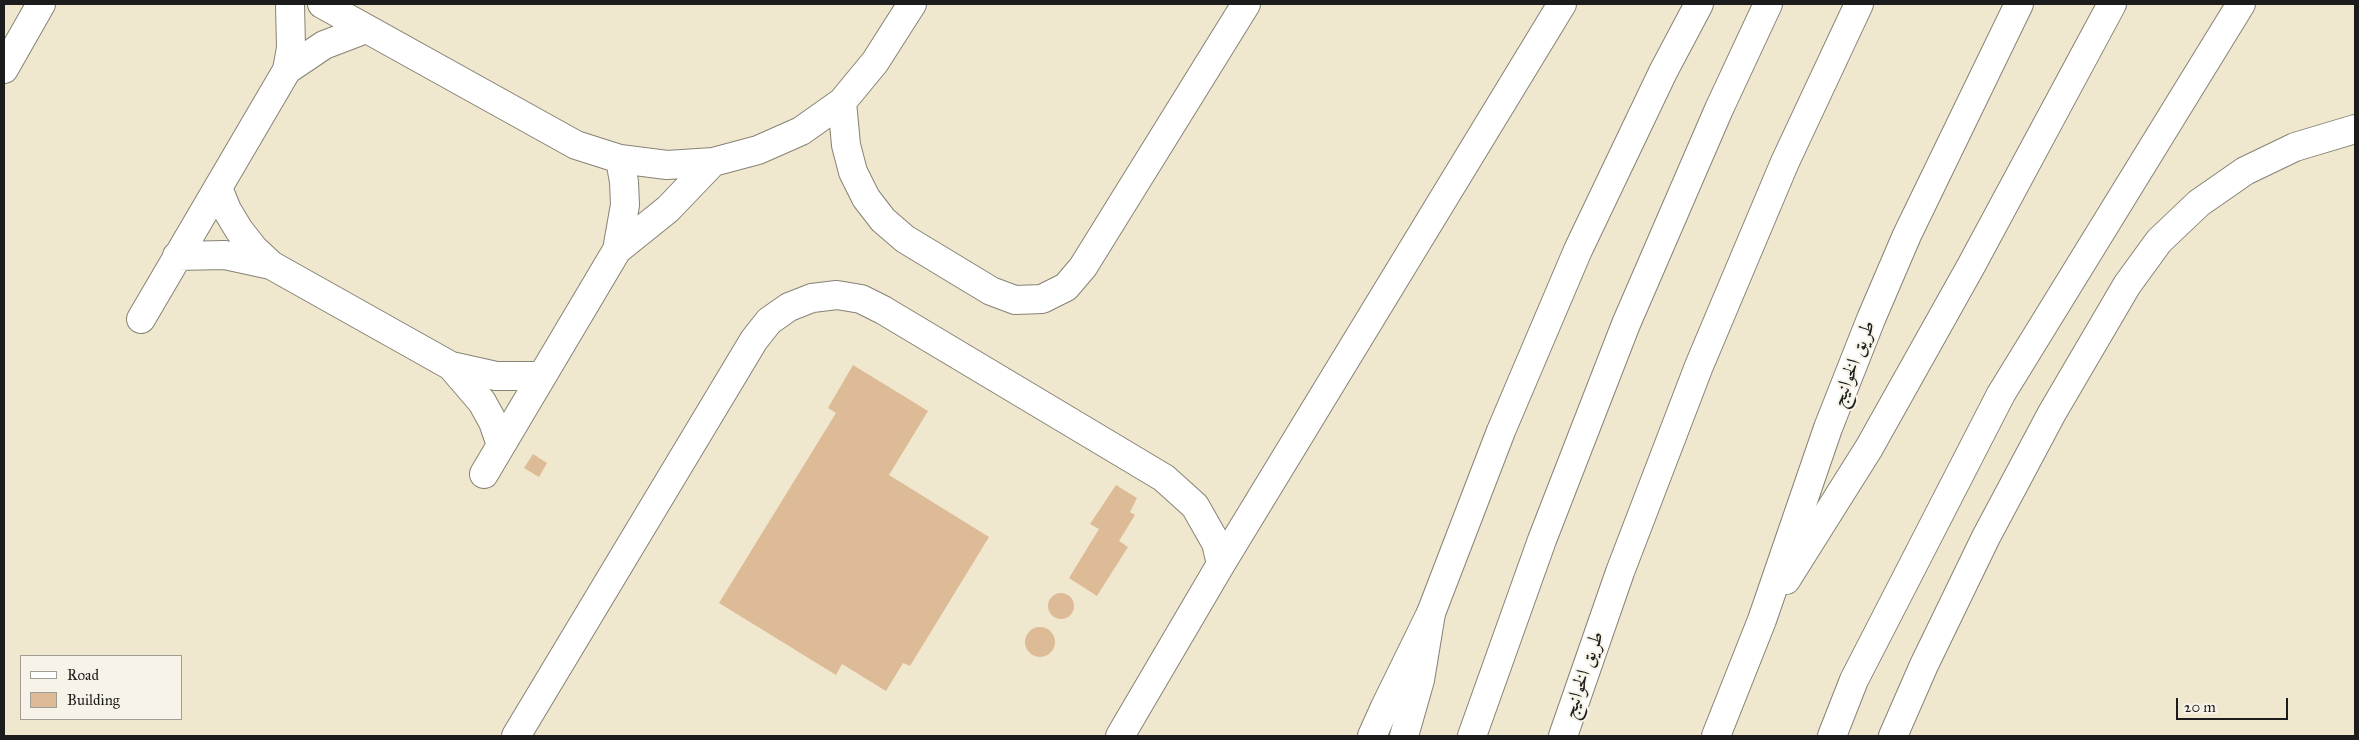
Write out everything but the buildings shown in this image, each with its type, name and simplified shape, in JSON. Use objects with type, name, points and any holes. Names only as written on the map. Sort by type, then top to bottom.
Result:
[{"type":"main road","points":[[4,69],[41,4]]},
{"type":"main road","points":[[141,319],[287,70],[291,48],[290,4]]},
{"type":"main road","points":[[322,4],[576,145],[620,159],[666,165],[713,162],[758,150],[801,131],[842,102],[875,62],[912,4]]},
{"type":"main road","points":[[842,102],[846,145],[853,172],[866,198],[883,220],[905,239],[991,291],[1015,300],[1042,299],[1066,287],[1083,267],[1246,4]]},
{"type":"main road","points":[[1120,736],[1221,564],[1562,4]]},
{"type":"main road","points":[[1372,736],[1432,613],[1501,431],[1578,250],[1662,72],[1699,4]]},
{"type":"main road","points":[[1472,736],[1542,540],[1626,324],[1719,109],[1768,4]]},
{"type":"main road","name":"طريق الخوانيج","points":[[1563,736],[1620,572],[1699,366],[1785,162],[1859,4]]},
{"type":"main road","name":"طريق الخوانيج","points":[[1716,736],[1762,620],[1825,437],[1871,319],[1907,235],[2019,4]]},
{"type":"main road","points":[[1762,620],[1869,448],[1971,266],[2112,4]]},
{"type":"main road","points":[[1832,736],[1854,680],[2001,394],[2241,4]]},
{"type":"main road","points":[[287,70],[324,45],[366,29]]},
{"type":"main road","points":[[1893,736],[1924,666],[1986,537],[2052,412],[2127,285],[2159,241],[2200,203],[2245,171],[2295,147],[2355,129]]},
{"type":"main road","points":[[617,250],[625,205],[620,159]]},
{"type":"main road","points":[[484,474],[617,250],[668,209],[713,162]]},
{"type":"main road","points":[[218,188],[227,210],[239,230],[254,249],[271,265],[451,366],[496,376],[541,376]]},
{"type":"main road","points":[[177,256],[225,255],[271,265]]},
{"type":"main road","points":[[516,736],[754,340],[769,321],[789,307],[812,298],[845,296],[861,299],[883,310],[1164,478],[1195,506],[1216,543],[1221,564]]},
{"type":"main road","points":[[451,366],[482,402],[493,422],[501,445]]},
{"type":"main road","points":[[1404,736],[1420,680],[1432,613]]}]
